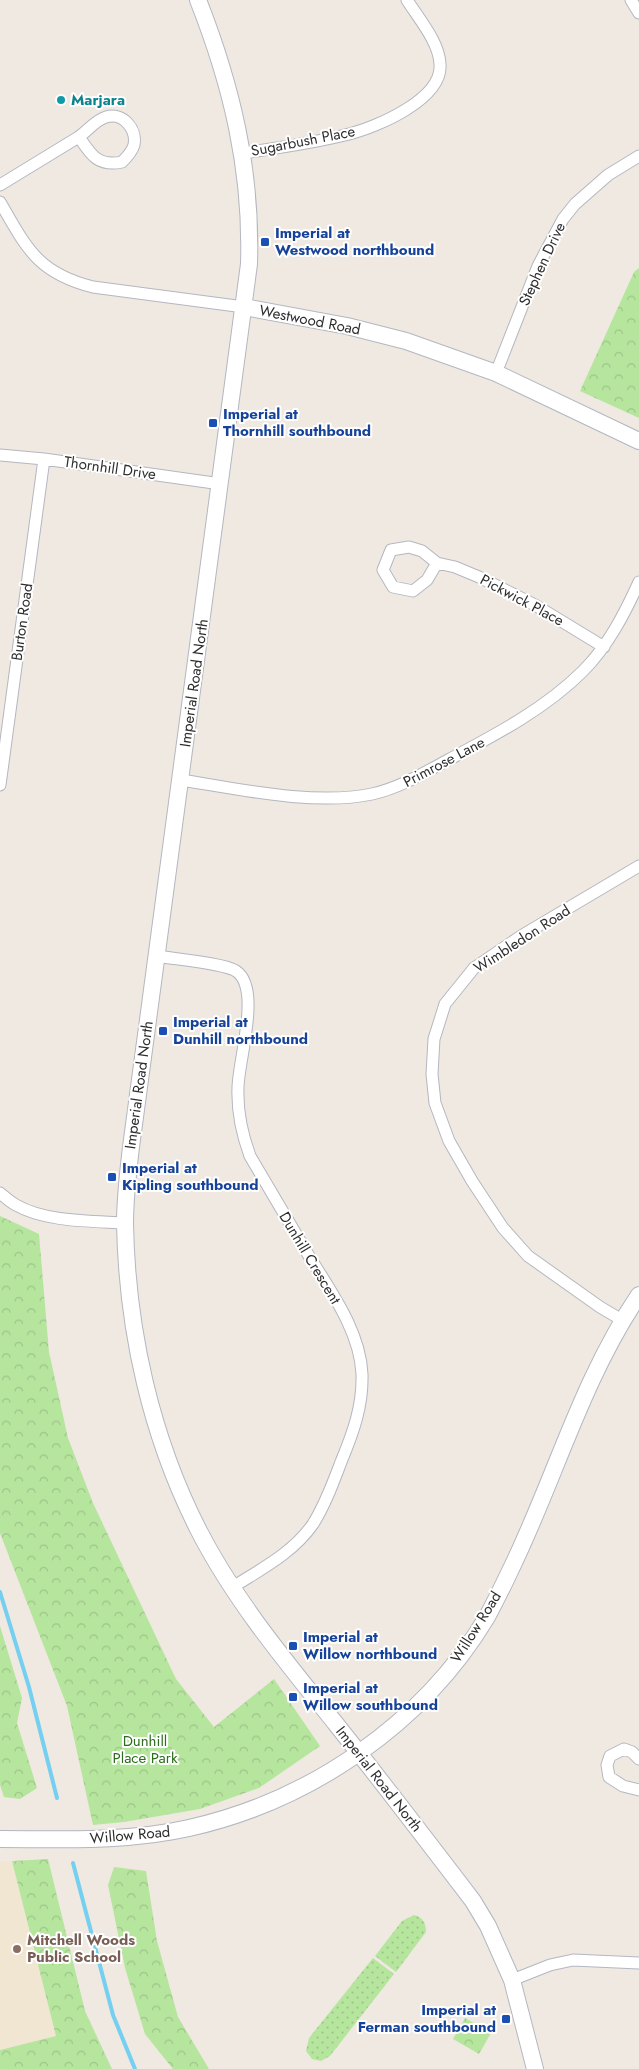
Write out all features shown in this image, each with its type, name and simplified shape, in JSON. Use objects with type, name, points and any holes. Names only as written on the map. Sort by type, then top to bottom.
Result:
[{"type":"street","name":"Imperial Road North","points":[[198,0],[217,47],[234,110],[243,153],[250,232],[249,264],[131,1147],[125,1223],[128,1279],[136,1347],[153,1414],[173,1473],[199,1531],[233,1587],[286,1662],[359,1752],[473,1901],[488,1926],[512,1980],[535,2069]]},
{"type":"street","name":"Sugarbush Place","points":[[243,153],[350,134],[393,117],[421,100],[434,87],[441,66],[437,46],[407,0]]},
{"type":"street","points":[[631,0],[639,13]]},
{"type":"street","points":[[0,185],[79,137],[97,121],[112,115],[121,118],[127,123],[133,130],[135,139],[133,148],[122,162],[106,163],[91,155],[79,137]]},
{"type":"street","name":"Stephen Drive","points":[[496,373],[538,266],[563,218],[575,204],[608,176],[639,156]]},
{"type":"street","name":"Westwood Road","points":[[0,202],[38,261],[55,274],[71,281],[93,287],[244,307],[347,326],[406,341],[496,373],[639,441]]},
{"type":"street","name":"Thornhill Drive","points":[[0,455],[44,459],[221,484]]},
{"type":"street","name":"Burton Road","points":[[0,785],[44,459]]},
{"type":"street","name":"Pickwick Place","points":[[437,563],[427,580],[413,591],[393,586],[383,570],[391,550],[409,546],[422,551],[437,563],[455,567],[479,577],[535,606],[604,647]]},
{"type":"street","name":"Primrose Lane","points":[[181,780],[274,794],[323,798],[372,794],[404,784],[501,732],[559,692],[584,670],[604,647],[626,611],[639,582]]},
{"type":"street","name":"Wimbledon Road","points":[[622,1320],[600,1307],[528,1256],[503,1228],[472,1181],[449,1141],[434,1103],[432,1074],[434,1039],[445,1004],[474,968],[520,936],[639,866]]},
{"type":"street","name":"Dunhill Crescent","points":[[157,956],[213,965],[236,971],[246,983],[249,1002],[238,1087],[238,1113],[243,1136],[250,1156],[341,1309],[357,1345],[362,1372],[361,1400],[355,1427],[322,1508],[312,1525],[302,1538],[279,1558],[233,1587]]},
{"type":"street","points":[[0,1193],[17,1206],[44,1215],[70,1220],[125,1223]]},
{"type":"street","name":"Willow Road","points":[[0,1839],[115,1838],[188,1829],[249,1811],[294,1792],[374,1742],[423,1698],[455,1662],[487,1617],[511,1569],[592,1376],[622,1320],[639,1295]]},
{"type":"street","points":[[639,1759],[632,1752],[624,1749],[610,1756],[607,1765],[609,1777],[623,1786],[639,1790]]},
{"type":"street","points":[[512,1980],[550,1965],[574,1960],[639,1963]]},
{"type":"shaded area","name":"Mitchell Woods Public School","points":[[0,1861],[12,1861],[56,2036],[0,2050]]},
{"type":"green space","points":[[639,268],[639,418],[580,391],[634,272]]},
{"type":"green space","name":"Dunhill Place Park","points":[[0,1216],[39,1234],[49,1352],[68,1438],[93,1503],[176,1679],[214,1727],[274,1679],[320,1746],[259,1788],[200,1809],[124,1822],[93,1825],[67,1706],[0,1533]]},
{"type":"green space","points":[[0,1626],[22,1698],[17,1723],[37,1788],[20,1799],[4,1797],[0,1785]]},
{"type":"green space","points":[[48,1859],[85,2011],[112,2069],[0,2069],[0,2050],[56,2036],[12,1861]]},
{"type":"green space","points":[[114,1867],[146,1871],[157,1941],[178,2017],[209,2069],[173,2069],[145,2034],[125,1968],[108,1885]]},
{"type":"green space","points":[[414,1915],[420,1917],[423,1921],[426,1932],[396,1972],[375,1956],[402,1921]]},
{"type":"green space","points":[[373,1958],[394,1974],[330,2056],[321,2061],[312,2059],[306,2051],[309,2038]]},
{"type":"green space","points":[[465,2018],[491,2033],[479,2054],[453,2039]]},
{"type":"waterway","points":[[0,1592],[29,1687],[57,1798]]},
{"type":"waterway","points":[[73,1863],[113,2015],[135,2069]]},
{"type":"place","name":"Marjara","points":[[61,100]]},
{"type":"place","name":"Imperial at Westwood northbound","points":[[265,242]]},
{"type":"place","name":"Imperial at Thornhill southbound","points":[[213,423]]},
{"type":"place","name":"Imperial at Dunhill northbound","points":[[163,1031]]},
{"type":"place","name":"Imperial at Kipling southbound","points":[[112,1177]]},
{"type":"place","name":"Imperial at Willow northbound","points":[[293,1646]]},
{"type":"place","name":"Imperial at Willow southbound","points":[[293,1697]]},
{"type":"place","name":"Mitchell Woods Public School","points":[[17,1949]]},
{"type":"place","name":"Imperial at Ferman southbound","points":[[506,2019]]}]
